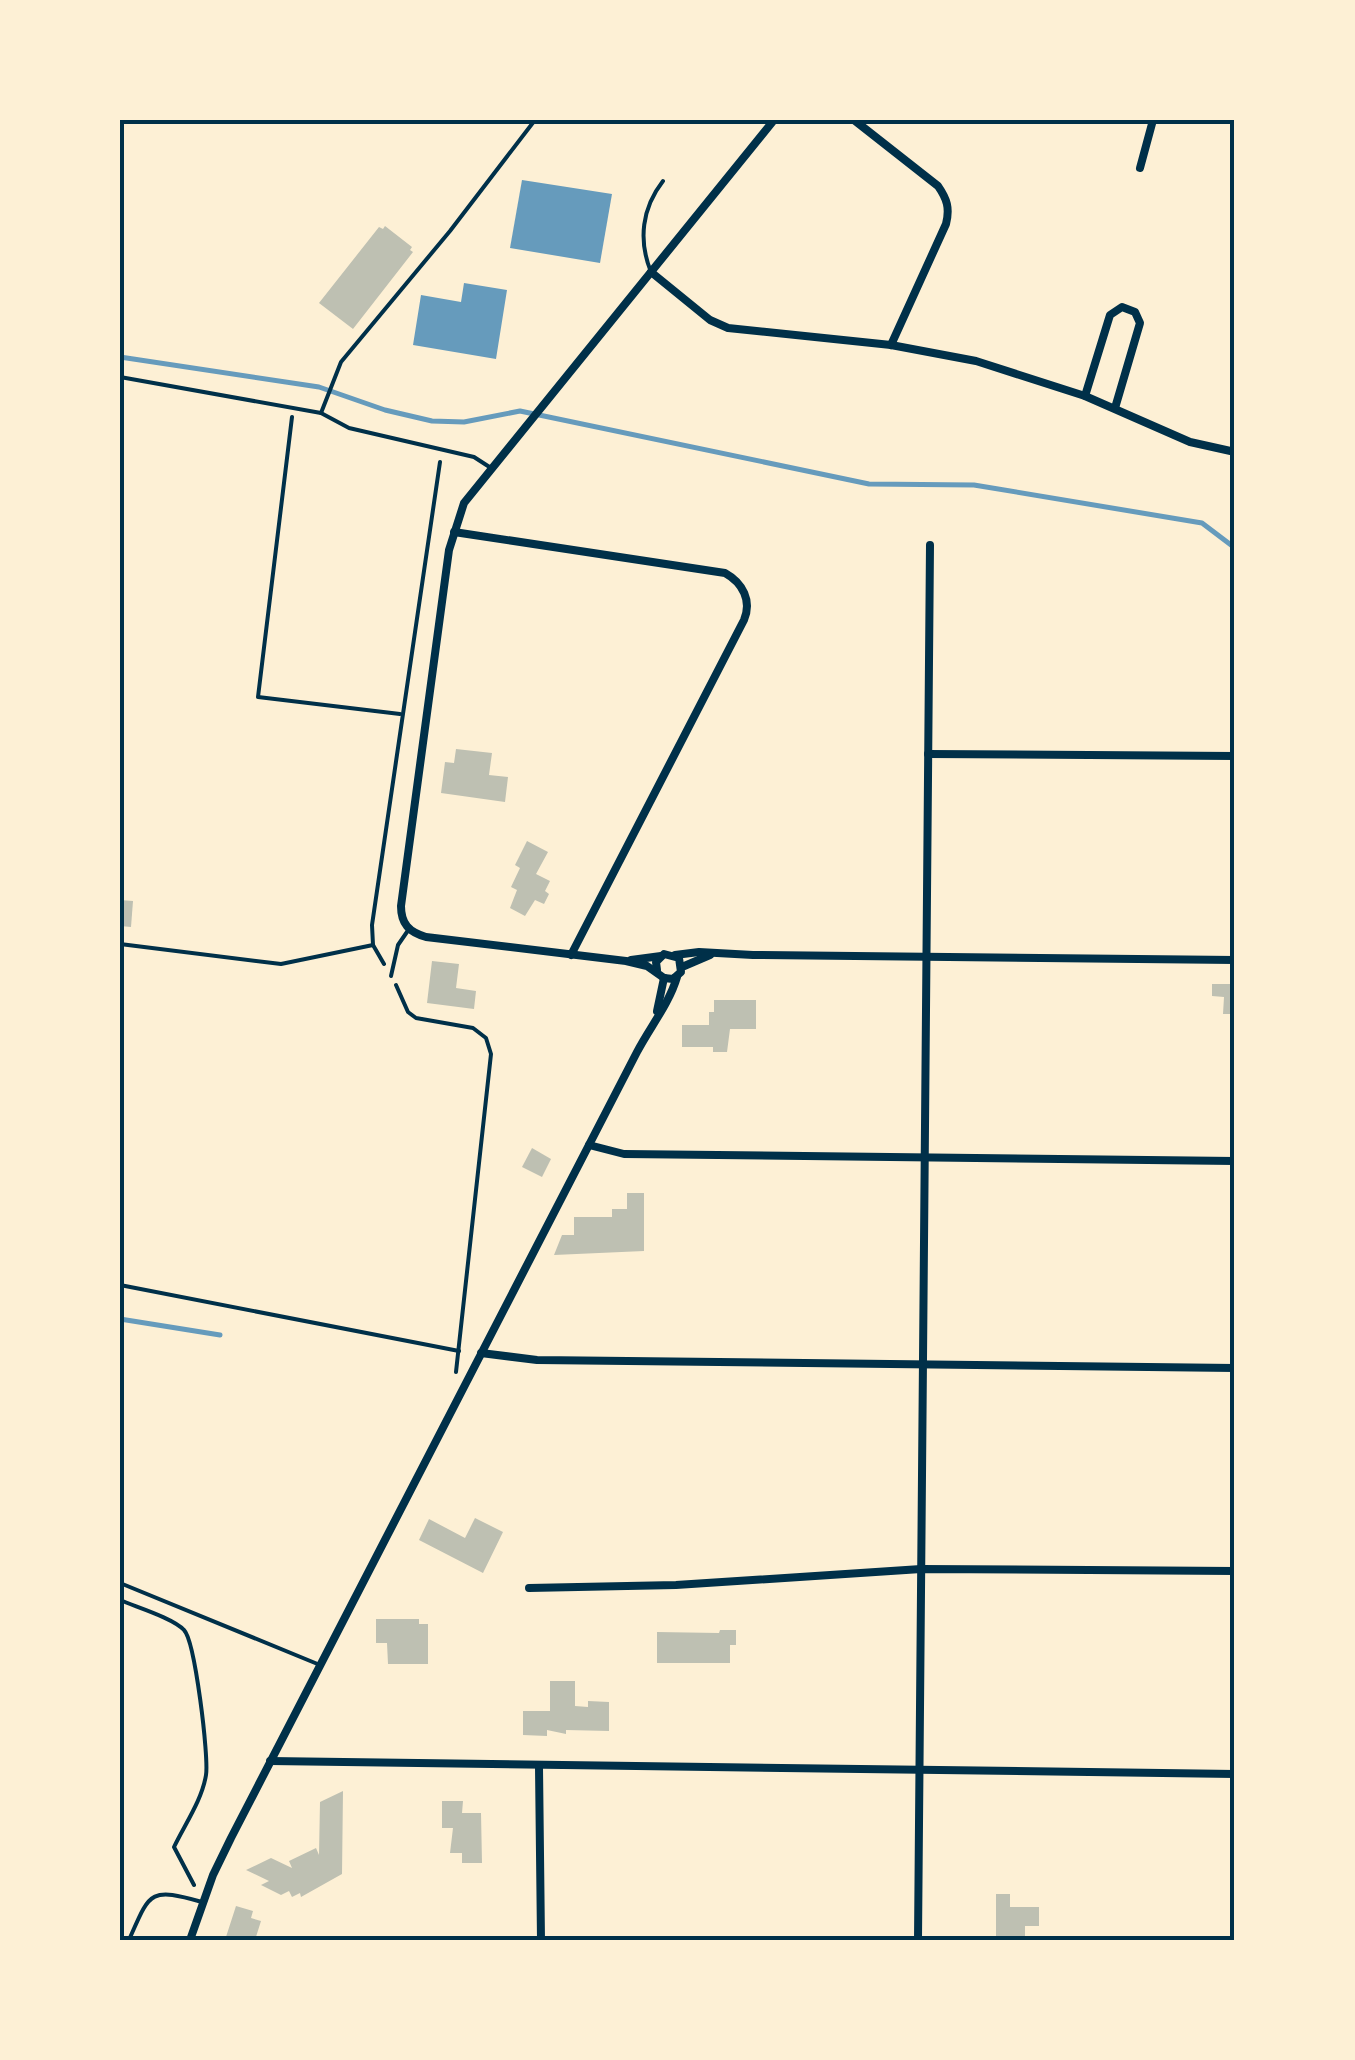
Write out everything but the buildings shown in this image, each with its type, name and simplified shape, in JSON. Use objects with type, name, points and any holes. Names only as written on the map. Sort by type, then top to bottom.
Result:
[{"type":"street","points":[[774,120],[464,503],[454,532],[401,906],[403,920],[408,928],[426,936],[626,961],[692,952],[1235,960]]},
{"type":"street","points":[[854,120],[938,186],[949,210],[891,346]]},
{"type":"street","points":[[1140,168],[1152,120]]},
{"type":"street","points":[[651,272],[710,320],[728,328],[891,346],[976,361],[1086,396],[1190,442],[1235,452]]},
{"type":"street","points":[[1086,396],[1110,315],[1122,307],[1130,310],[1140,323],[1115,408]]},
{"type":"street","points":[[454,532],[725,573],[743,588],[747,599],[744,620],[571,955]]},
{"type":"street","points":[[918,1940],[930,546]]},
{"type":"street","points":[[928,754],[1235,756]]},
{"type":"street","points":[[190,1940],[217,1865],[656,1016],[669,1000],[682,967],[714,954]]},
{"type":"street","points":[[675,955],[682,967]]},
{"type":"street","points":[[656,1016],[661,956]]},
{"type":"street","points":[[626,961],[677,977]]},
{"type":"street","points":[[589,1145],[624,1154],[1235,1161]]},
{"type":"street","points":[[481,1353],[537,1360],[1235,1368]]},
{"type":"street","points":[[529,1588],[676,1585],[921,1569],[1235,1572]]},
{"type":"street","points":[[270,1762],[1235,1774]]},
{"type":"street","points":[[539,1767],[541,1940]]},
{"type":"lane","points":[[321,413],[336,372],[535,120]]},
{"type":"lane","points":[[651,272],[645,256],[644,220],[652,194],[663,181]]},
{"type":"lane","points":[[120,377],[321,413],[350,428],[474,456],[491,468]]},
{"type":"lane","points":[[391,976],[398,945],[408,928]]},
{"type":"lane","points":[[120,1582],[320,1665]]},
{"type":"lane","points":[[129,1940],[151,1898],[172,1893],[203,1902]]},
{"type":"path","points":[[293,408],[258,697],[402,714]]},
{"type":"path","points":[[442,447],[372,945],[408,1012],[416,1018],[473,1028],[486,1038],[491,1054],[456,1372]]},
{"type":"path","points":[[120,944],[281,964],[372,945]]},
{"type":"path","points":[[120,1285],[458,1351]]},
{"type":"path","points":[[120,1600],[180,1627],[189,1640],[207,1772],[174,1847],[194,1885]]},
{"type":"water","points":[[522,180],[612,194],[600,263],[510,248]]},
{"type":"water","points":[[464,283],[507,290],[496,359],[413,345],[421,295],[461,302]]},
{"type":"waterway","points":[[120,357],[319,387],[385,410],[432,421],[464,422],[520,411],[869,484],[974,485],[1202,523],[1235,548]]},
{"type":"waterway","points":[[120,1319],[220,1335]]}]
